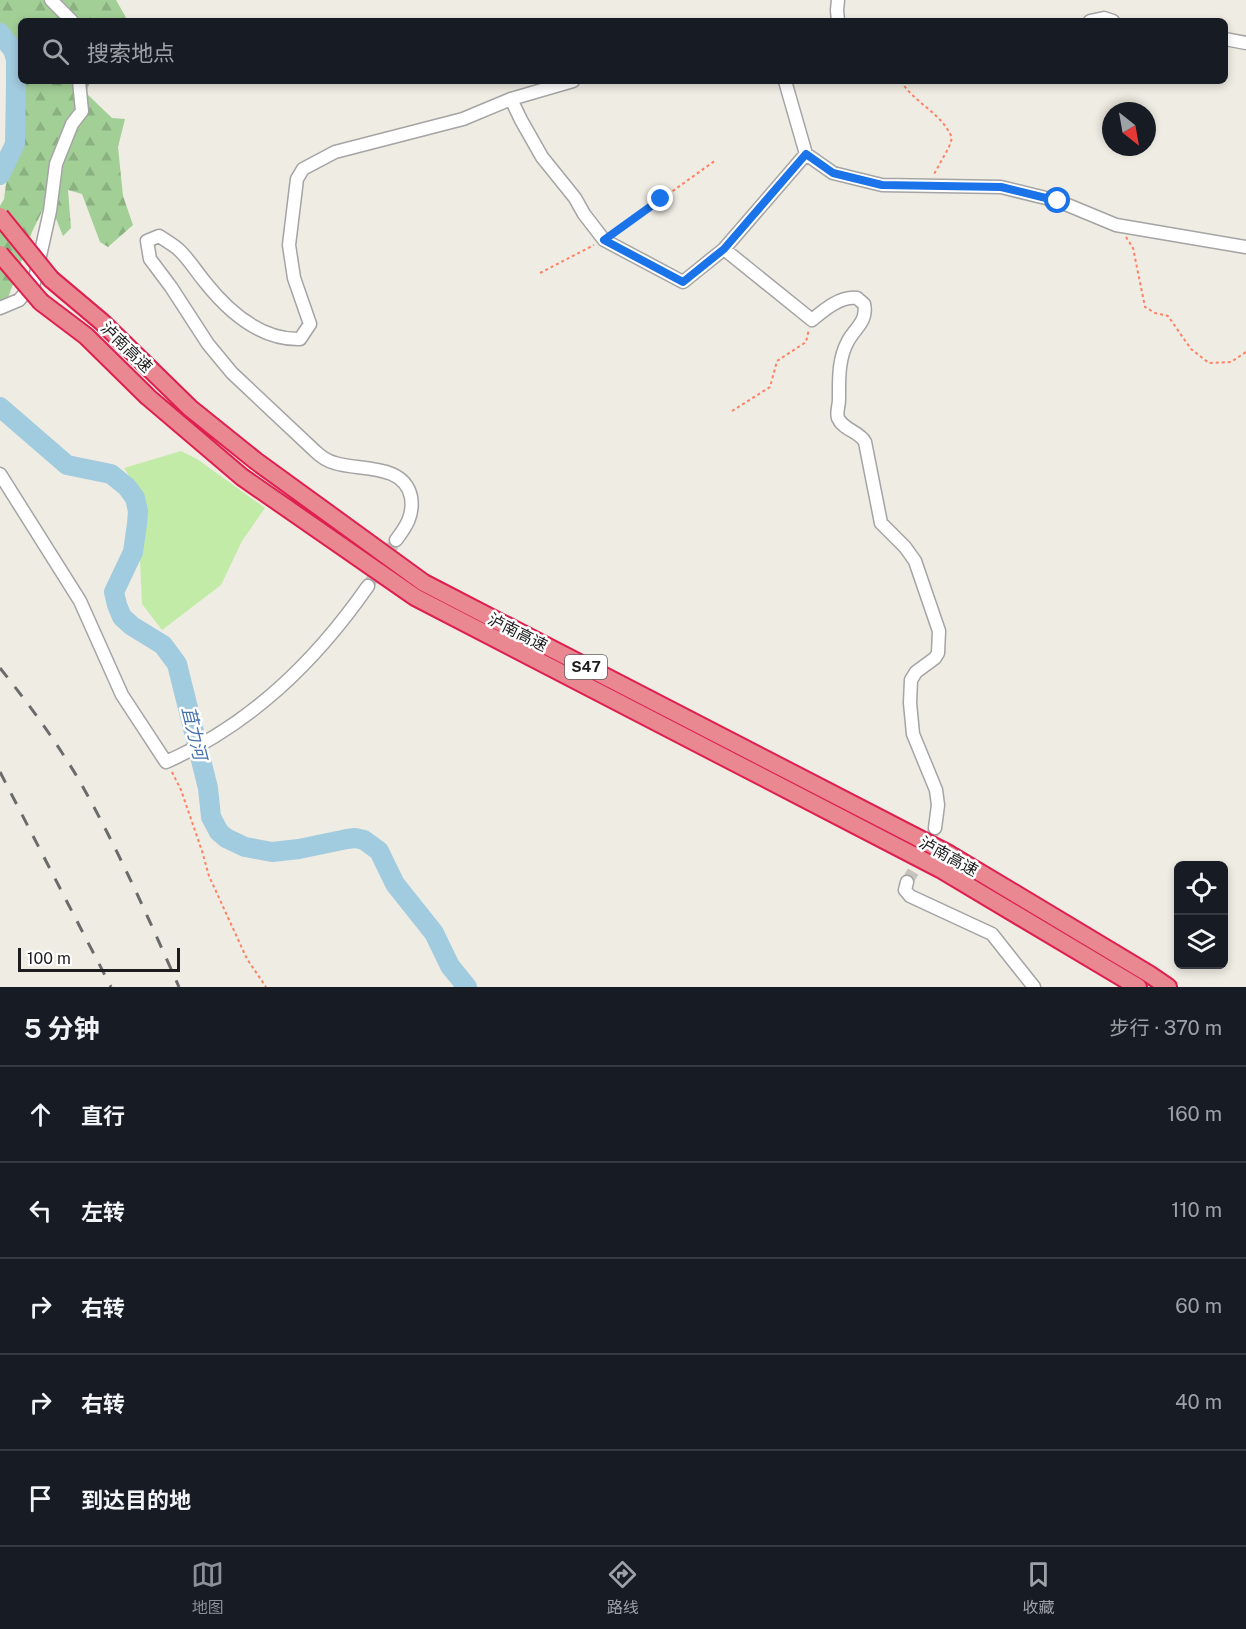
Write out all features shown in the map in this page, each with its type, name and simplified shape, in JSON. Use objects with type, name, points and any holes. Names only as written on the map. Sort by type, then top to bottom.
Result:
[{"type":"highway","name":"泸南高速","points":[[0,216],[51,279],[102,322],[190,408],[256,461],[424,583],[949,854],[1168,987]]},
{"type":"highway","name":"泸南高速","points":[[0,254],[40,302],[86,336],[148,397],[242,477],[415,597],[940,869],[1136,986]]},
{"type":"street","points":[[51,0],[69,18]]},
{"type":"street","points":[[838,0],[838,18]]},
{"type":"street","points":[[1228,40],[1246,43]]},
{"type":"street","points":[[0,308],[19,300],[34,283],[50,211],[56,164],[72,124],[82,111],[79,84]]},
{"type":"street","points":[[396,540],[409,523],[412,508],[411,495],[406,485],[392,474],[378,469],[325,460],[232,373],[208,344],[150,259],[147,241],[159,236],[179,250],[235,315],[261,330],[284,339],[300,339],[310,324],[294,278],[288,245],[297,179],[303,169],[335,152],[463,119],[512,99],[563,84]]},
{"type":"street","points":[[786,84],[806,154],[833,173],[882,185],[1001,187],[1058,201],[1116,225],[1246,247]]},
{"type":"street","points":[[512,99],[542,157],[575,198],[604,240],[683,282],[724,249],[806,154]]},
{"type":"street","points":[[724,249],[812,321],[831,306],[846,299],[857,298],[861,300],[865,308],[864,318],[848,340],[842,356],[837,416],[865,442],[881,523],[915,561],[939,631],[938,653],[935,658],[916,672],[912,680],[910,703],[914,734],[936,790],[938,805],[935,828]]},
{"type":"street","points":[[0,474],[80,601],[91,621],[122,695],[166,762],[221,733],[261,705],[299,670],[336,629],[368,586]]},
{"type":"street","points":[[907,882],[905,890],[910,896],[992,934],[1034,987]]},
{"type":"path","points":[[903,84],[944,124],[952,138],[950,147],[928,186]]},
{"type":"path","points":[[540,273],[604,240],[716,160]]},
{"type":"path","points":[[1116,225],[1133,249],[1145,307],[1155,314],[1168,316],[1191,349],[1209,363],[1231,362],[1246,352]]},
{"type":"path","points":[[732,411],[770,387],[777,361],[806,342],[812,321]]},
{"type":"path","points":[[166,762],[181,790],[208,876],[247,959],[266,987]]},
{"type":"green space","points":[[0,0],[116,0],[126,18],[18,18],[18,64],[0,41]]},
{"type":"green space","points":[[20,84],[89,84],[86,93],[112,118],[125,119],[118,147],[123,196],[133,225],[108,247],[100,242],[82,194],[68,190],[71,228],[63,236],[48,199],[32,232],[5,306],[0,309],[0,206],[4,199]]},
{"type":"green space","points":[[181,451],[197,459],[265,508],[242,541],[221,585],[162,630],[142,604],[139,538],[142,510],[138,490],[124,468]]},
{"type":"waterway","name":"苴力河","points":[[0,33],[13,50],[16,59],[15,144],[0,175]]},
{"type":"waterway","name":"苴力河","points":[[0,407],[67,465],[111,474],[127,487],[135,498],[138,511],[133,552],[114,592],[117,605],[122,617],[163,645],[177,664],[208,788],[211,817],[219,832],[245,847],[272,852],[347,839],[364,840],[379,851],[395,884],[434,933],[450,966],[467,987]]},
{"type":"tunnel","points":[[368,586],[396,540]]},
{"type":"tunnel","points":[[907,882],[935,828]]},
{"type":"railway","points":[[0,668],[41,722],[79,780],[119,856],[179,987]]},
{"type":"railway","points":[[0,772],[111,987]]},
{"type":"route","points":[[661,199],[604,240],[683,282],[724,249],[806,154],[833,173],[882,185],[1001,187],[1058,201]]}]
